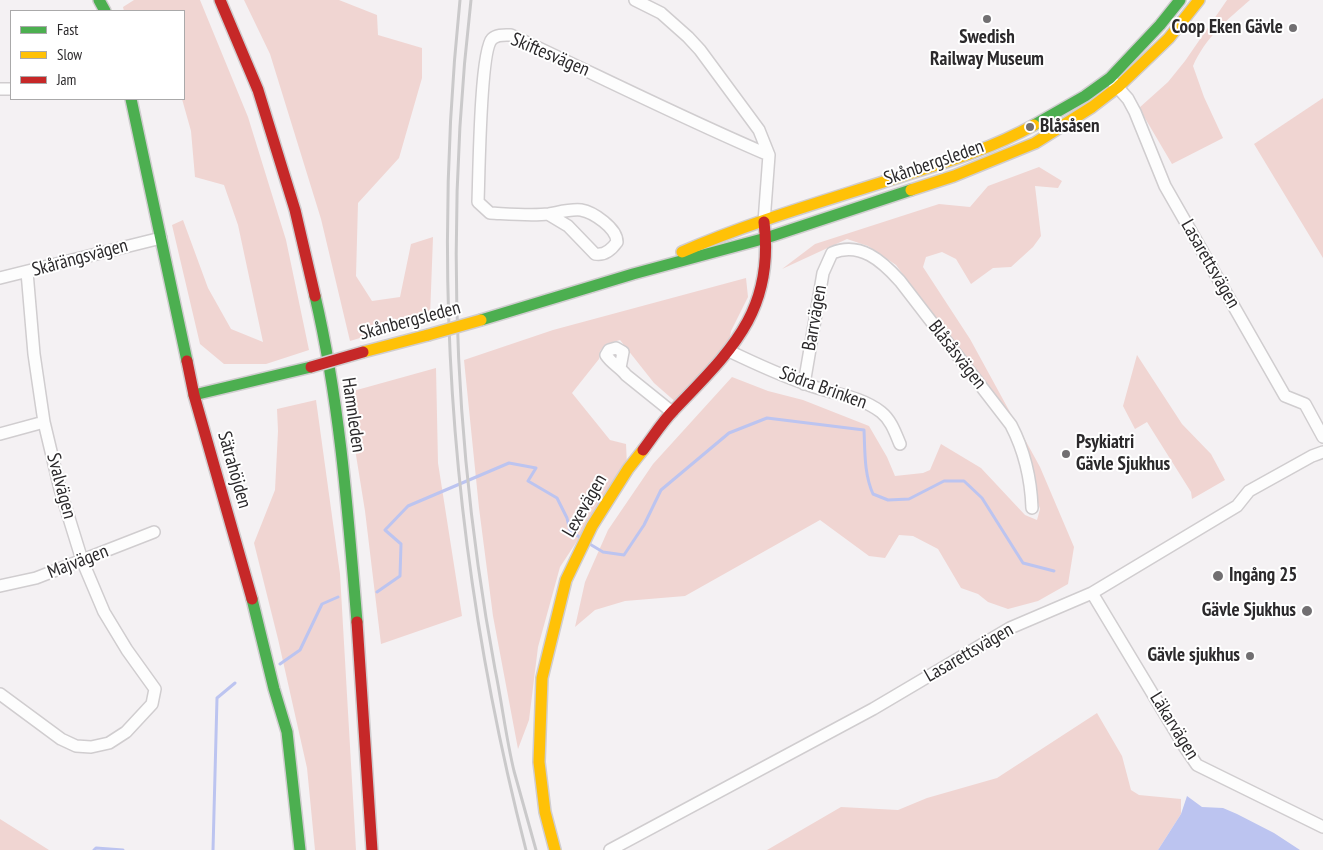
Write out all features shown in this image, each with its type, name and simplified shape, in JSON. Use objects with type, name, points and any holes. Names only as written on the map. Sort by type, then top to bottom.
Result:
[{"type":"street","name":"Hamnleden","points":[[220,0],[258,90],[295,210],[325,340],[346,489],[358,630],[372,850]]},
{"type":"street","points":[[634,0],[661,13],[688,36],[759,130],[769,155],[764,222]]},
{"type":"street","name":"Skånbergsleden","points":[[633,274],[725,233],[764,222],[996,144],[1085,96],[1110,78],[1160,25],[1180,0]]},
{"type":"street","name":"Skånbergsleden","points":[[194,395],[428,335],[633,274],[766,238],[954,176],[999,159],[1035,143],[1092,107],[1118,87],[1169,38],[1199,0]]},
{"type":"street","name":"Skiftesvägen","points":[[548,214],[490,213],[478,202],[481,120],[487,50],[492,39],[502,34],[511,35],[606,79],[669,111],[769,155]]},
{"type":"street","name":"Lasarettsvägen","points":[[1110,78],[1135,112],[1165,186],[1285,396],[1305,404],[1323,437]]},
{"type":"street","name":"Sätrahöjden","points":[[131,100],[194,395],[248,583],[274,689],[287,732],[300,850]]},
{"type":"street","points":[[568,210],[583,210],[606,222],[616,234],[617,242],[606,253],[595,254],[568,226],[548,214],[568,210]]},
{"type":"street","name":"Lexevägen","points":[[555,850],[545,812],[539,762],[542,678],[566,580],[576,555],[592,526],[628,469],[672,412],[729,351],[748,323],[760,293],[765,263],[766,238],[764,222]]},
{"type":"street","name":"Skårängsvägen","points":[[0,278],[160,238]]},
{"type":"street","name":"Blåsåsvägen","points":[[832,253],[841,249],[866,252],[886,266],[900,281],[1011,425],[1019,440],[1031,491],[1032,508]]},
{"type":"street","name":"Barrvägen","points":[[804,384],[823,273],[832,253]]},
{"type":"street","name":"Svalvägen","points":[[0,694],[61,739],[76,746],[92,747],[109,743],[126,732],[152,704],[155,689],[152,682],[127,650],[104,612],[82,560],[60,489],[44,422],[34,354],[27,272]]},
{"type":"street","name":"Södra Brinken","points":[[729,351],[804,384],[869,404],[882,413],[893,426],[900,444]]},
{"type":"street","points":[[620,368],[672,412]]},
{"type":"street","points":[[0,434],[44,422]]},
{"type":"street","name":"Lasarettsvägen","points":[[610,850],[873,709],[1010,628],[1092,593],[1237,506],[1249,491],[1312,456],[1323,452]]},
{"type":"street","name":"Majvägen","points":[[0,586],[36,578],[154,532]]},
{"type":"street","name":"Läkarvägen","points":[[1092,593],[1198,765],[1323,828]]},
{"type":"shaded area","points":[[134,0],[200,0],[248,117],[286,240],[309,350],[266,364],[224,364],[200,344],[172,225],[183,220],[208,288],[231,329],[263,342],[238,225],[224,185],[195,177],[191,131],[182,100],[185,100],[185,10],[124,10],[123,7]]},
{"type":"shaded area","points":[[244,0],[339,0],[377,15],[378,35],[422,48],[422,78],[399,158],[358,203],[356,276],[372,301],[400,297],[411,244],[433,237],[430,317],[350,341],[321,219],[270,54]]},
{"type":"shaded area","points":[[1227,0],[1250,0],[1225,22],[1211,38],[1193,66],[1204,97],[1223,138],[1172,164],[1139,108],[1168,82],[1185,61]]},
{"type":"shaded area","points":[[1323,98],[1323,258],[1254,144]]},
{"type":"shaded area","points":[[1039,167],[1062,181],[1058,188],[1035,186],[1041,236],[1033,247],[1011,267],[993,268],[971,284],[956,259],[942,252],[926,257],[923,267],[970,339],[1040,467],[1074,547],[1068,584],[1038,601],[1008,609],[988,602],[978,594],[961,588],[938,549],[913,536],[899,535],[885,558],[869,556],[820,520],[685,596],[625,601],[595,610],[575,627],[585,582],[608,530],[653,464],[732,377],[768,391],[803,400],[869,426],[887,457],[895,476],[923,473],[930,470],[941,444],[981,468],[1025,515],[1037,520],[1040,509],[1015,430],[896,265],[868,246],[847,239],[782,269],[815,244],[939,204],[970,207],[988,186]]},
{"type":"shaded area","points":[[746,278],[748,297],[731,331],[727,351],[678,404],[654,383],[620,340],[606,344],[600,351],[599,359],[572,393],[610,440],[626,444],[627,465],[560,567],[538,647],[529,720],[518,749],[493,616],[479,508],[464,360],[553,330]]},
{"type":"shaded area","points":[[1137,355],[1182,424],[1211,454],[1225,480],[1192,499],[1191,492],[1147,422],[1135,429],[1123,406]]},
{"type":"shaded area","points":[[436,368],[438,463],[462,616],[381,644],[365,511],[346,393]]},
{"type":"shaded area","points":[[316,400],[340,574],[356,850],[315,850],[307,768],[254,543],[275,490],[278,431],[277,409]]},
{"type":"shaded area","points":[[1097,713],[1122,756],[1131,790],[1139,795],[1181,799],[1181,814],[1158,850],[767,850],[841,807],[898,810],[927,798],[997,778]]},
{"type":"shaded area","points":[[0,819],[49,850],[0,850]]},
{"type":"water","points":[[1187,796],[1202,807],[1223,808],[1237,814],[1274,833],[1300,850],[1158,850],[1181,814]]},
{"type":"waterway","points":[[588,543],[603,552],[624,555],[644,525],[661,490],[729,433],[767,418],[864,430],[870,486],[873,494],[888,500],[909,499],[944,481],[964,481],[982,498],[1023,563],[1054,571]]},
{"type":"waterway","points":[[377,592],[400,576],[401,544],[385,530],[408,506],[509,463],[536,468],[528,481],[557,498],[567,518],[570,531],[581,538]]},
{"type":"waterway","points":[[280,664],[300,650],[322,604],[338,597]]},
{"type":"waterway","points":[[213,850],[217,698],[235,683]]},
{"type":"waterway","points":[[94,850],[96,848],[123,850]]},
{"type":"railway","points":[[460,0],[451,108],[448,215],[449,322],[455,428],[466,534],[481,640],[501,745],[526,850]]},
{"type":"railway","points":[[471,0],[463,84],[456,252],[458,336],[463,419],[470,503],[495,669],[511,759],[536,850]]},
{"type":"traffic: fast","points":[[99,0],[104,10]]},
{"type":"traffic: fast","points":[[1034,125],[1085,96],[1110,78],[1160,25],[1180,0]]},
{"type":"traffic: fast","points":[[131,100],[187,361]]},
{"type":"traffic: fast","points":[[481,320],[633,274],[766,238],[911,190]]},
{"type":"traffic: fast","points":[[315,296],[324,336],[337,417],[357,622]]},
{"type":"traffic: fast","points":[[194,395],[311,367]]},
{"type":"traffic: fast","points":[[252,599],[274,689],[287,732],[300,850]]},
{"type":"traffic: slow","points":[[911,190],[954,176],[1035,143],[1092,107],[1118,87],[1169,38],[1199,0]]},
{"type":"traffic: slow","points":[[682,252],[763,221],[970,154],[1034,125]]},
{"type":"traffic: slow","points":[[428,335],[481,320]]},
{"type":"traffic: slow","points":[[363,352],[428,335]]},
{"type":"traffic: slow","points":[[555,850],[545,812],[539,762],[542,678],[566,580],[592,526],[628,469],[643,450]]},
{"type":"traffic: jam","points":[[220,0],[258,90],[295,210],[315,296]]},
{"type":"traffic: jam","points":[[643,450],[670,415],[730,348],[744,328],[755,305],[762,281],[766,253],[764,222]]},
{"type":"traffic: jam","points":[[311,367],[363,352]]},
{"type":"traffic: jam","points":[[187,361],[194,395],[252,599]]},
{"type":"traffic: jam","points":[[357,622],[372,850]]},
{"type":"place","name":"Swedish Railway Museum","points":[[987,19]]},
{"type":"place","name":"Coop Eken Gävle","points":[[1293,28]]},
{"type":"place","name":"Blåsåsen","points":[[1030,127]]},
{"type":"place","name":"Psykiatri Gävle Sjukhus","points":[[1066,454]]},
{"type":"place","name":"Ingång 25","points":[[1218,576]]},
{"type":"place","name":"Gävle Sjukhus","points":[[1307,611]]},
{"type":"place","name":"Gävle sjukhus","points":[[1250,656]]}]
